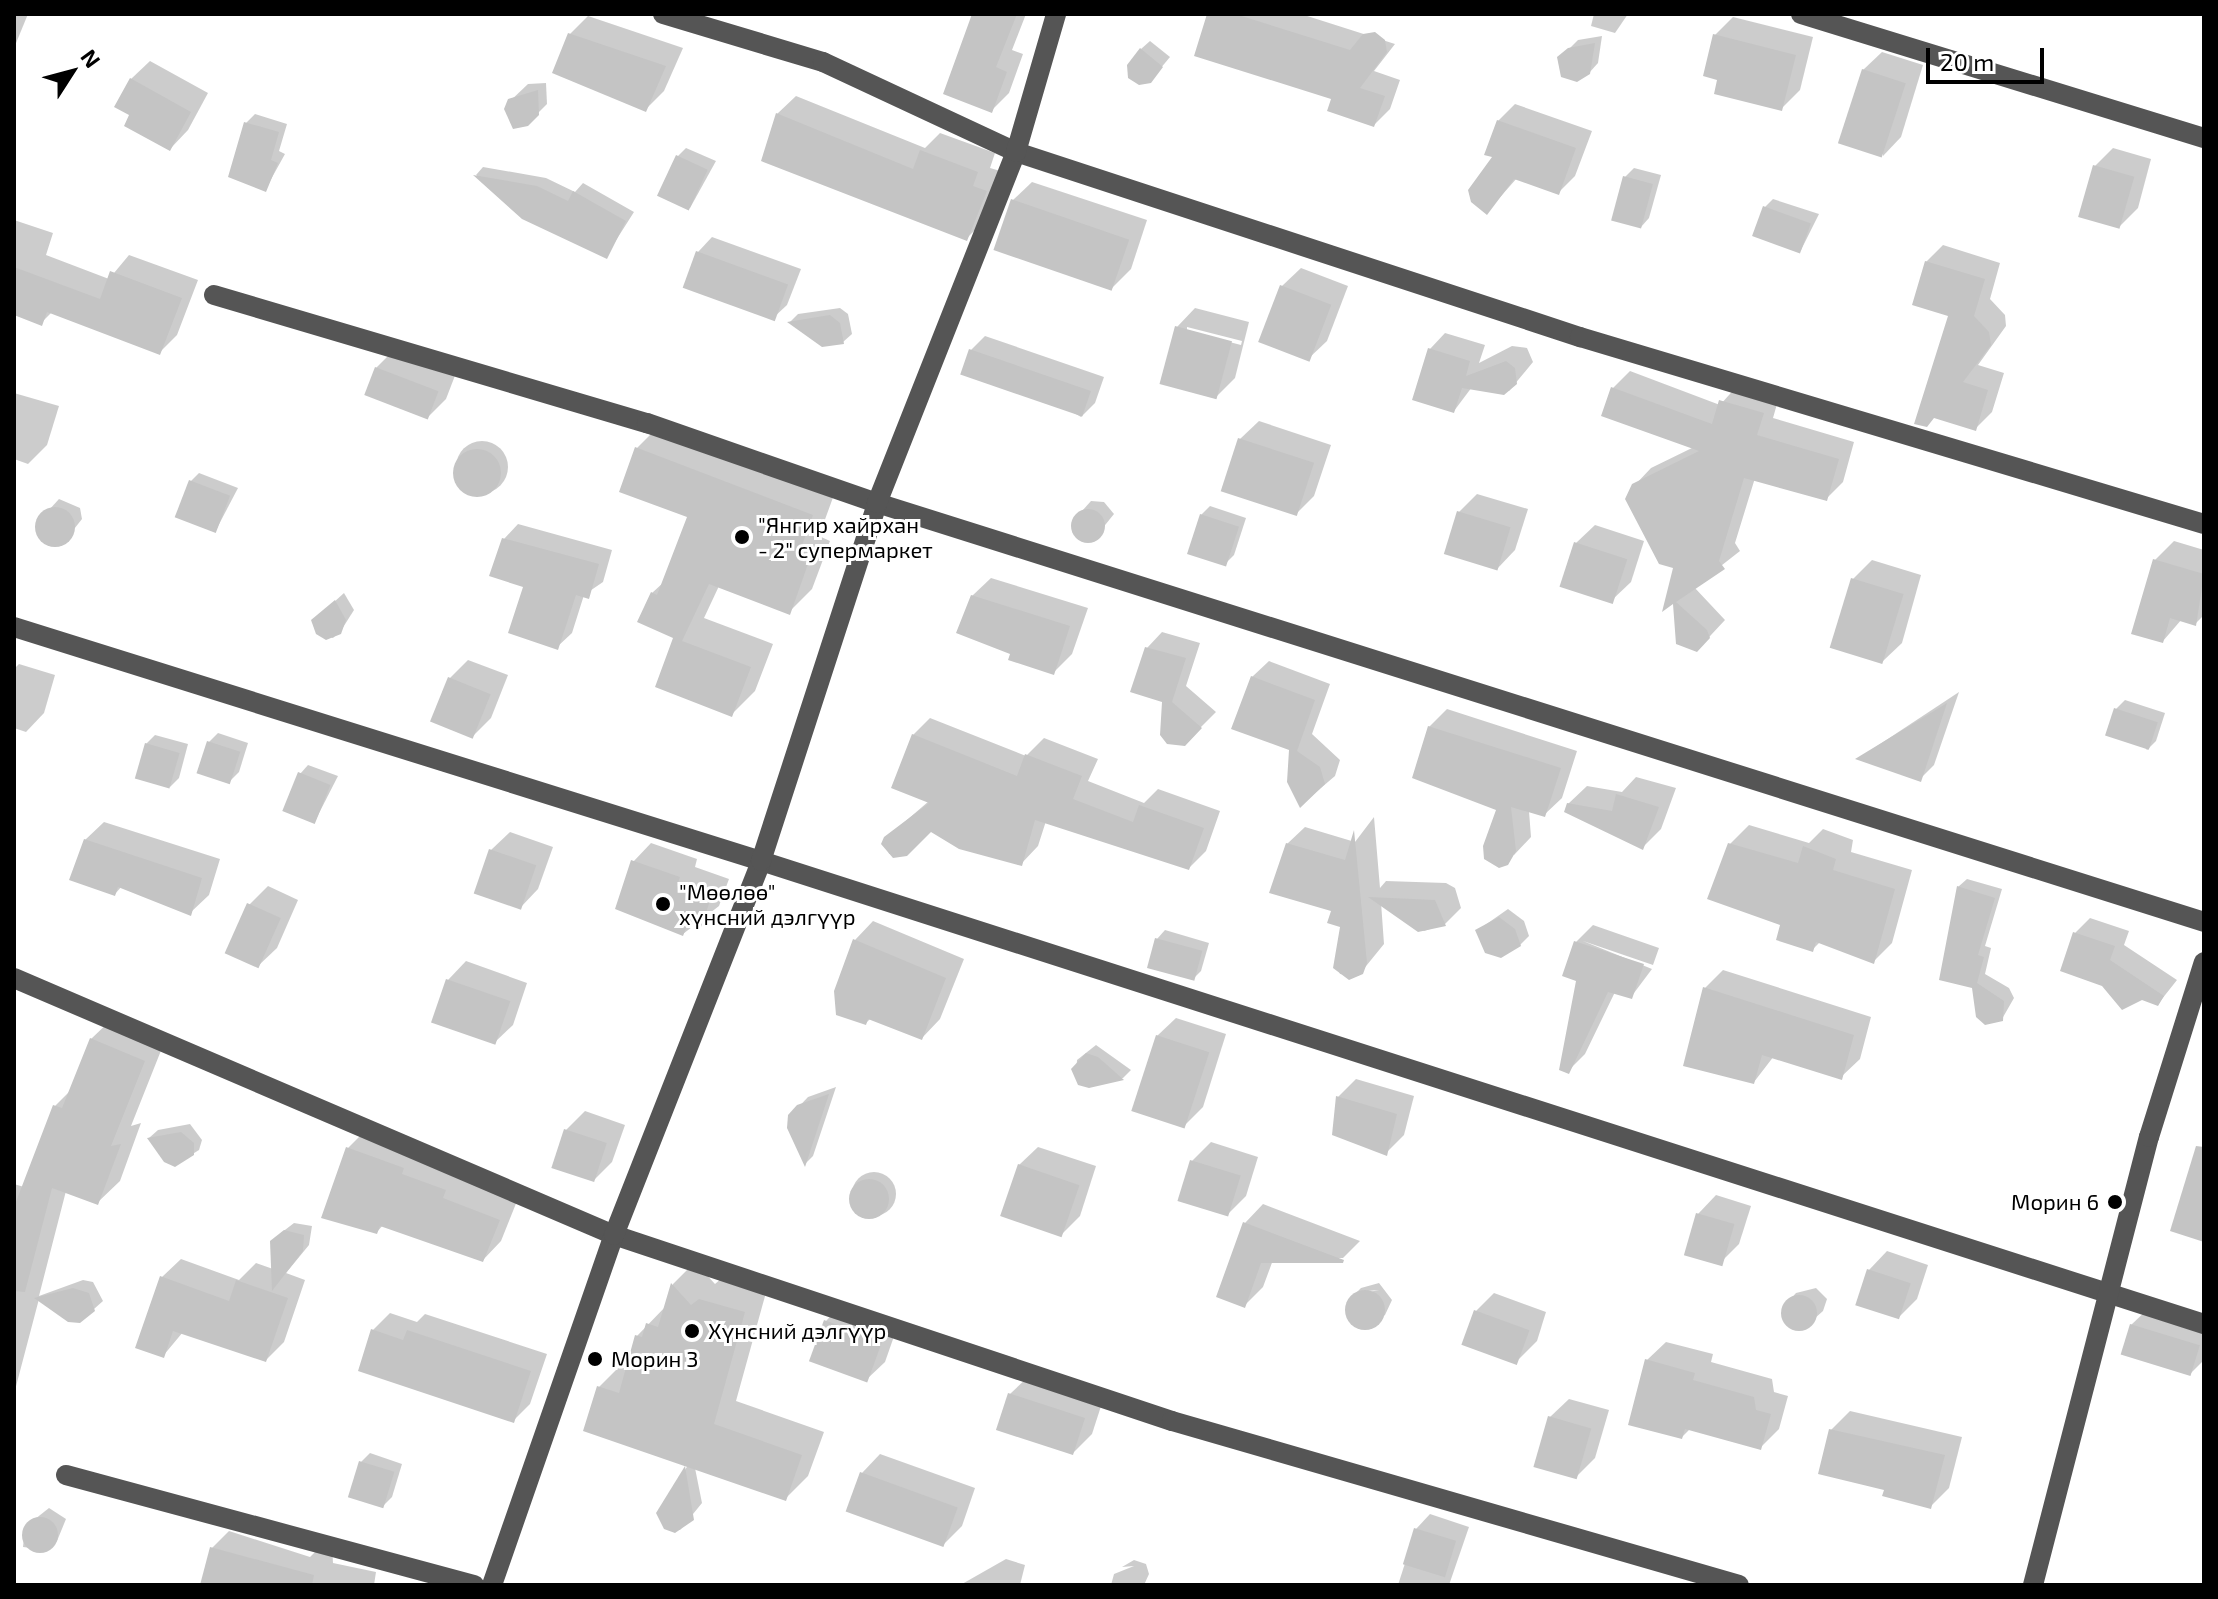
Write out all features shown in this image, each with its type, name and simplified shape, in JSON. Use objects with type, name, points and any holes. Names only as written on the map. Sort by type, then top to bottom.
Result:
[{"type":"street","points":[[663,14],[823,62],[1016,152],[1580,337],[2204,524]]},
{"type":"street","points":[[492,1585],[614,1235],[761,861],[877,503],[1016,152],[1056,14]]},
{"type":"street","points":[[1801,14],[2204,138]]},
{"type":"street","points":[[214,295],[647,423],[877,503],[2204,922]]},
{"type":"street","points":[[14,627],[761,861],[2108,1297],[2204,1324]]},
{"type":"street","points":[[2033,1585],[2149,1137],[2204,962]]},
{"type":"street","points":[[14,978],[614,1235],[1172,1421],[1739,1585]]},
{"type":"street","points":[[66,1475],[474,1585]]},
{"type":"building","points":[[972,14],[1017,14],[996,67],[1007,72],[992,113],[943,94]]},
{"type":"building","points":[[1207,14],[1235,14],[1350,50],[1363,34],[1375,32],[1385,40],[1387,52],[1360,88],[1385,96],[1374,127],[1327,111],[1331,99],[1194,56]]},
{"type":"building","points":[[568,33],[666,66],[646,112],[552,73]]},
{"type":"building","points":[[1713,34],[1796,55],[1782,111],[1714,94],[1717,80],[1703,76]]},
{"type":"building","points":[[1595,43],[1590,74],[1577,82],[1561,77],[1557,57],[1568,48]]},
{"type":"building","points":[[1140,48],[1163,67],[1151,83],[1139,85],[1128,78],[1127,65]]},
{"type":"building","points":[[1862,69],[1906,83],[1882,157],[1838,143]]},
{"type":"building","points":[[130,78],[191,112],[170,151],[124,126],[129,115],[114,107]]},
{"type":"building","points":[[538,90],[539,115],[528,126],[513,129],[504,109],[508,99]]},
{"type":"building","points":[[776,113],[913,169],[920,150],[978,172],[973,186],[987,191],[967,241],[761,161]]},
{"type":"building","points":[[1497,120],[1576,148],[1559,195],[1514,179],[1487,215],[1471,202],[1468,190],[1492,157],[1484,155]]},
{"type":"building","points":[[244,122],[279,132],[271,160],[278,163],[266,192],[228,177]]},
{"type":"building","points":[[676,155],[708,170],[689,211],[657,196]]},
{"type":"building","points":[[2093,165],[2134,177],[2119,229],[2078,217]]},
{"type":"building","points":[[473,175],[537,186],[568,201],[573,191],[626,221],[607,259],[522,219]]},
{"type":"building","points":[[1623,176],[1653,184],[1641,228],[1611,220]]},
{"type":"building","points":[[1011,199],[1129,240],[1112,291],[993,250]]},
{"type":"building","points":[[1763,206],[1811,223],[1800,254],[1752,236]]},
{"type":"building","points":[[696,251],[788,285],[775,321],[683,288]]},
{"type":"building","points":[[1925,261],[1985,279],[1974,316],[1989,332],[1991,345],[1963,382],[1988,390],[1976,431],[1934,418],[1927,427],[1914,424],[1948,316],[1912,305]]},
{"type":"building","points":[[14,267],[100,299],[110,271],[182,298],[160,355],[47,312],[42,326],[14,315]]},
{"type":"building","points":[[1280,285],[1331,305],[1309,362],[1258,342]]},
{"type":"building","points":[[830,315],[840,323],[844,344],[822,347],[787,322]]},
{"type":"building","points":[[1175,326],[1232,341],[1216,399],[1159,384]]},
{"type":"building","points":[[1428,348],[1470,361],[1466,376],[1506,361],[1515,368],[1517,384],[1504,395],[1462,388],[1454,413],[1412,400]]},
{"type":"building","points":[[969,349],[1091,391],[1082,417],[960,375]]},
{"type":"building","points":[[375,367],[438,391],[428,419],[364,395]]},
{"type":"building","points":[[1611,387],[1712,424],[1719,400],[1764,413],[1757,435],[1839,459],[1827,501],[1744,478],[1719,561],[1725,569],[1676,602],[1707,630],[1710,638],[1697,652],[1676,644],[1673,604],[1662,612],[1673,568],[1659,564],[1625,499],[1632,484],[1699,451],[1601,416]]},
{"type":"building","points":[[1238,438],[1314,463],[1297,516],[1221,491]]},
{"type":"building","points":[[635,447],[813,515],[797,559],[808,564],[790,615],[709,584],[682,641],[751,667],[732,717],[655,687],[673,638],[637,622],[651,592],[657,595],[687,517],[619,492]]},
{"type":"building","points":[[477,449],[494,456],[501,473],[494,490],[477,497],[460,490],[453,473],[460,456]]},
{"type":"building","points":[[189,480],[230,496],[216,533],[175,517]]},
{"type":"building","points":[[55,507],[69,513],[75,527],[69,541],[55,547],[41,541],[35,527],[41,513]]},
{"type":"building","points":[[1088,509],[1100,514],[1105,526],[1100,538],[1088,543],[1076,538],[1071,526],[1076,514]]},
{"type":"building","points":[[1457,511],[1511,527],[1497,570],[1444,554]]},
{"type":"building","points":[[1200,514],[1239,527],[1226,567],[1187,554]]},
{"type":"building","points":[[502,538],[599,564],[589,599],[576,595],[558,650],[508,633],[523,587],[489,576]]},
{"type":"building","points":[[1574,542],[1627,559],[1613,604],[1559,587]]},
{"type":"building","points":[[2153,559],[2204,574],[2196,626],[2170,618],[2163,643],[2131,634]]},
{"type":"building","points":[[1851,578],[1904,594],[1882,664],[1830,648]]},
{"type":"building","points":[[971,595],[1070,626],[1054,675],[1008,660],[1010,654],[956,633]]},
{"type":"building","points":[[335,600],[346,620],[341,634],[326,640],[316,634],[311,620]]},
{"type":"building","points":[[1145,647],[1186,658],[1172,702],[1202,728],[1185,746],[1167,744],[1160,735],[1162,702],[1130,692]]},
{"type":"building","points":[[1251,676],[1315,700],[1297,751],[1320,767],[1325,784],[1300,808],[1287,782],[1289,750],[1231,729]]},
{"type":"building","points":[[448,677],[491,694],[473,739],[430,722]]},
{"type":"building","points":[[1947,703],[1921,782],[1855,759]]},
{"type":"building","points":[[2114,708],[2158,722],[2149,750],[2105,736]]},
{"type":"building","points":[[1428,726],[1561,768],[1545,817],[1511,807],[1516,851],[1508,865],[1499,868],[1484,859],[1483,846],[1496,810],[1412,778]]},
{"type":"building","points":[[912,734],[1017,776],[1025,754],[1082,776],[1073,799],[1133,822],[1139,805],[1204,828],[1189,870],[1035,820],[1022,866],[959,849],[931,832],[907,856],[893,858],[881,844],[884,837],[929,803],[891,788]]},
{"type":"building","points":[[207,741],[240,752],[230,784],[196,773]]},
{"type":"building","points":[[145,743],[180,753],[169,788],[135,779]]},
{"type":"building","points":[[298,772],[330,785],[315,824],[282,811]]},
{"type":"building","points":[[1616,794],[1659,807],[1643,850],[1564,812],[1567,803],[1612,811]]},
{"type":"building","points":[[1354,830],[1367,963],[1363,974],[1349,980],[1333,968],[1340,927],[1327,923],[1331,911],[1269,893],[1286,843],[1345,860]]},
{"type":"building","points":[[84,839],[202,878],[191,916],[118,887],[115,896],[69,880]]},
{"type":"building","points":[[1728,843],[1798,863],[1803,846],[1836,859],[1833,870],[1895,889],[1874,964],[1816,942],[1813,952],[1776,940],[1780,925],[1707,899]]},
{"type":"building","points":[[489,849],[536,865],[521,910],[474,893]]},
{"type":"building","name":"\"Мөөлөө\" хүнсний дэлгүүр","points":[[631,860],[680,877],[677,886],[711,898],[701,927],[688,923],[683,936],[615,909]]},
{"type":"building","points":[[1957,886],[1995,898],[1978,955],[1984,957],[1977,983],[2004,1001],[2003,1021],[1985,1025],[1976,1017],[1972,988],[1939,980]]},
{"type":"building","points":[[1368,897],[1435,900],[1446,926],[1418,932]]},
{"type":"building","points":[[247,903],[281,918],[258,968],[225,953]]},
{"type":"building","points":[[1499,917],[1515,929],[1521,946],[1501,958],[1485,953],[1475,930]]},
{"type":"building","points":[[2073,932],[2115,946],[2110,960],[2164,996],[2158,1006],[2142,1000],[2122,1010],[2102,986],[2060,971]]},
{"type":"building","points":[[1155,938],[1202,951],[1194,981],[1147,968]]},
{"type":"building","points":[[853,939],[946,978],[922,1040],[868,1019],[866,1025],[836,1015],[834,991]]},
{"type":"building","points":[[1574,941],[1644,964],[1632,999],[1608,992],[1569,1074],[1559,1070],[1576,981],[1562,976]]},
{"type":"building","points":[[446,979],[510,1001],[495,1045],[431,1022]]},
{"type":"building","points":[[1703,987],[1854,1035],[1842,1080],[1762,1055],[1754,1084],[1683,1066]]},
{"type":"building","points":[[1156,1035],[1209,1052],[1185,1128],[1131,1111]]},
{"type":"building","points":[[90,1038],[145,1061],[111,1146],[121,1144],[98,1205],[52,1188],[25,1292],[14,1291],[14,1207],[53,1105],[62,1108]]},
{"type":"building","points":[[1086,1053],[1098,1057],[1124,1080],[1089,1088],[1078,1085],[1071,1069]]},
{"type":"building","points":[[829,1094],[805,1167],[787,1128],[788,1115],[797,1105]]},
{"type":"building","points":[[1336,1096],[1397,1114],[1387,1156],[1332,1135]]},
{"type":"building","points":[[564,1129],[607,1143],[594,1182],[551,1168]]},
{"type":"building","points":[[181,1132],[194,1143],[194,1155],[175,1167],[164,1162],[147,1138]]},
{"type":"building","points":[[2196,1146],[2204,1147],[2204,1242],[2170,1231]]},
{"type":"building","points":[[346,1147],[404,1168],[402,1174],[446,1190],[443,1198],[500,1220],[483,1262],[380,1226],[377,1234],[321,1218]]},
{"type":"building","points":[[1190,1160],[1241,1175],[1228,1217],[1177,1201]]},
{"type":"building","points":[[1018,1164],[1079,1185],[1062,1237],[1000,1216]]},
{"type":"building","points":[[869,1179],[883,1185],[889,1199],[883,1213],[869,1219],[855,1213],[849,1199],[855,1185]]},
{"type":"building","points":[[1696,1213],[1734,1224],[1722,1266],[1684,1255]]},
{"type":"building","points":[[1243,1222],[1344,1260],[1343,1263],[1261,1263],[1245,1308],[1216,1297]]},
{"type":"building","points":[[284,1230],[304,1235],[303,1251],[272,1291],[270,1241]]},
{"type":"building","points":[[1867,1269],[1911,1283],[1899,1319],[1855,1305]]},
{"type":"building","points":[[160,1276],[229,1301],[236,1280],[288,1298],[266,1362],[173,1331],[164,1358],[135,1348]]},
{"type":"building","points":[[671,1283],[691,1305],[699,1299],[745,1312],[714,1424],[802,1455],[786,1501],[583,1431],[597,1386],[619,1393],[635,1335],[642,1337],[646,1323],[658,1327]]},
{"type":"building","points":[[73,1288],[89,1293],[95,1311],[80,1323],[68,1322],[34,1298]]},
{"type":"building","points":[[1365,1290],[1379,1296],[1385,1310],[1379,1324],[1365,1330],[1351,1324],[1345,1310],[1351,1296]]},
{"type":"building","points":[[1799,1295],[1812,1300],[1817,1313],[1812,1326],[1799,1331],[1786,1326],[1781,1313],[1786,1300]]},
{"type":"building","points":[[1474,1310],[1529,1330],[1517,1365],[1461,1345]]},
{"type":"building","points":[[824,1320],[882,1341],[867,1383],[809,1361]]},
{"type":"building","points":[[2130,1324],[2200,1345],[2190,1376],[2121,1355]]},
{"type":"building","points":[[371,1329],[403,1340],[407,1330],[531,1371],[514,1423],[358,1371]]},
{"type":"building","points":[[1645,1359],[1695,1373],[1693,1380],[1754,1397],[1756,1410],[1771,1414],[1761,1450],[1685,1429],[1682,1439],[1628,1425]]},
{"type":"building","points":[[1008,1393],[1085,1418],[1073,1455],[996,1430]]},
{"type":"building","points":[[1548,1416],[1591,1428],[1577,1479],[1533,1467]]},
{"type":"building","points":[[1829,1429],[1945,1455],[1931,1509],[1882,1496],[1884,1490],[1818,1474]]},
{"type":"building","points":[[359,1461],[394,1472],[383,1508],[348,1497]]},
{"type":"building","points":[[685,1466],[694,1520],[675,1533],[664,1529],[656,1513]]},
{"type":"building","points":[[860,1472],[958,1508],[943,1547],[846,1511]]},
{"type":"building","points":[[40,1517],[53,1522],[58,1535],[53,1548],[40,1553],[27,1548],[22,1535],[27,1522]]},
{"type":"building","points":[[1414,1528],[1456,1541],[1445,1577],[1403,1564]]},
{"type":"building","points":[[210,1547],[314,1575],[312,1585],[200,1585]]},
{"type":"place","name":"\"Янгир хайрхан - 2\" супермаркет","points":[[742,537]]},
{"type":"place","name":"\"Мөөлөө\" хүнсний дэлгүүр","points":[[663,904]]},
{"type":"place","name":"Морин 6","points":[[2115,1202]]},
{"type":"place","name":"Хүнсний дэлгүүр","points":[[692,1331]]},
{"type":"place","name":"Морин 3","points":[[595,1359]]}]
